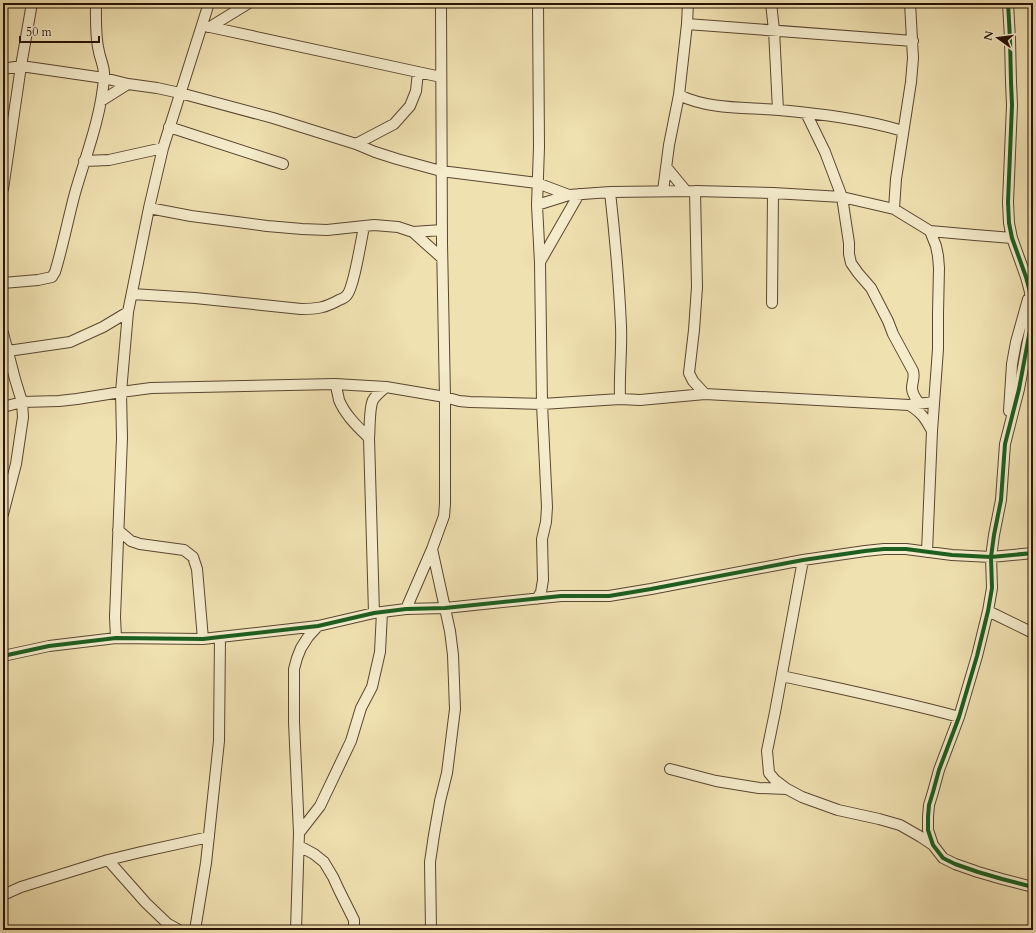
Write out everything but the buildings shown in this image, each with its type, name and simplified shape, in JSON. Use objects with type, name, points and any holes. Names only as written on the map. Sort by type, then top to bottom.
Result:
[{"type":"street","points":[[3,189],[32,3]]},
{"type":"street","points":[[3,283],[38,280],[52,277],[54,275],[101,101],[104,68],[97,43],[96,3]]},
{"type":"street","points":[[116,638],[115,617],[122,438],[121,392],[128,312],[163,148],[180,93],[206,27],[209,3]]},
{"type":"street","points":[[206,27],[249,3]]},
{"type":"street","points":[[406,609],[432,549],[444,516],[445,504],[445,397],[441,171],[441,3]]},
{"type":"street","points":[[537,599],[541,592],[543,580],[542,539],[546,522],[547,507],[542,404],[538,205],[538,3]]},
{"type":"street","points":[[663,191],[669,146],[679,95],[688,3]]},
{"type":"street","points":[[771,3],[774,30],[778,110]]},
{"type":"street","points":[[894,209],[896,179],[914,58],[910,3]]},
{"type":"street","points":[[933,845],[928,830],[929,805],[939,770],[959,717],[981,644],[988,612],[992,588],[991,557],[1001,500],[1005,444],[1019,389],[1030,330],[1030,292],[1012,238],[1009,222],[1008,202],[1012,105],[1008,3]]},
{"type":"street","points":[[687,24],[913,41]]},
{"type":"street","points":[[206,27],[441,77]]},
{"type":"street","points":[[3,68],[21,66],[104,78],[128,84],[180,93],[273,118],[356,144],[397,159],[441,171],[538,183],[574,195]]},
{"type":"street","points":[[356,144],[394,124],[410,106],[416,91],[418,72]]},
{"type":"street","points":[[101,101],[128,84]]},
{"type":"street","points":[[679,95],[694,102],[714,106],[778,110],[862,120],[903,131]]},
{"type":"street","points":[[806,113],[825,152],[842,197],[849,243],[850,263],[871,288],[913,371],[912,391],[914,404],[932,431]]},
{"type":"street","points":[[169,127],[283,164]]},
{"type":"street","points":[[84,161],[109,160],[163,148]]},
{"type":"street","points":[[667,168],[690,191],[697,287],[689,373],[693,381],[705,394]]},
{"type":"street","points":[[538,205],[574,195],[610,192],[690,191],[773,193],[842,197],[894,209],[930,231],[1012,238]]},
{"type":"street","points":[[610,192],[617,263],[621,327],[619,378],[620,399]]},
{"type":"street","points":[[772,303],[773,193]]},
{"type":"street","points":[[540,263],[574,195]]},
{"type":"street","points":[[149,208],[191,216],[302,229],[327,230],[374,225],[398,227],[413,232],[442,230]]},
{"type":"street","points":[[132,294],[195,298],[301,309],[318,309],[330,306],[346,297],[350,291],[364,227]]},
{"type":"street","points":[[927,552],[932,431],[938,349],[939,268],[936,246],[930,231]]},
{"type":"street","points":[[413,232],[442,258]]},
{"type":"street","points":[[8,351],[70,342],[103,327],[128,312]]},
{"type":"street","points":[[3,334],[22,402],[23,417],[16,464],[3,514]]},
{"type":"street","points":[[3,407],[22,402],[68,400],[151,388],[335,384],[386,387],[445,397],[459,401],[542,404],[620,399],[647,399],[705,394],[914,404],[934,402]]},
{"type":"street","points":[[335,384],[340,401],[346,412],[352,421],[369,438]]},
{"type":"street","points":[[299,833],[320,806],[351,741],[361,708],[372,687],[380,652],[369,438],[372,401],[377,394],[386,387]]},
{"type":"street","points":[[118,530],[131,541],[140,544],[184,550],[193,558],[197,569],[203,639]]},
{"type":"street","points":[[430,930],[430,862],[440,801],[447,773],[455,709],[453,655],[450,631],[432,549]]},
{"type":"street","points":[[3,656],[50,646],[116,638],[203,639],[318,626],[378,612],[406,609],[445,608],[567,596],[609,596],[803,560],[845,553],[884,549],[906,549],[952,555],[991,557],[1033,553]]},
{"type":"street","points":[[803,560],[767,751],[769,773],[775,780],[787,789],[802,797],[838,810],[879,819],[900,826],[933,845],[943,858],[955,864],[1033,887]]},
{"type":"street","points":[[988,612],[1033,633]]},
{"type":"street","points":[[296,930],[299,833],[294,722],[294,669],[297,658],[308,637],[318,626]]},
{"type":"street","points":[[196,930],[206,863],[219,741],[220,637]]},
{"type":"street","points":[[782,676],[862,693],[959,717]]},
{"type":"street","points":[[670,769],[716,781],[759,788],[787,789]]},
{"type":"street","points":[[3,894],[108,860],[209,837]]},
{"type":"street","points":[[299,846],[314,854],[324,862],[354,920],[354,930]]},
{"type":"street","points":[[108,860],[146,903],[168,924],[179,930]]},
{"type":"cycle path","points":[[1008,3],[1012,105],[1008,202],[1009,223],[1012,238],[1030,292],[1030,330],[1019,389],[1005,444],[1001,500],[991,557],[992,588],[988,611],[977,656],[959,717],[939,770],[929,805],[928,830],[933,845],[943,858],[978,872],[1033,887]]},
{"type":"cycle path","points":[[3,656],[49,646],[116,638],[203,639],[318,626],[374,613],[406,609],[445,608],[561,596],[609,596],[803,560],[884,549],[906,549],[952,555],[991,557],[1033,553]]}]
